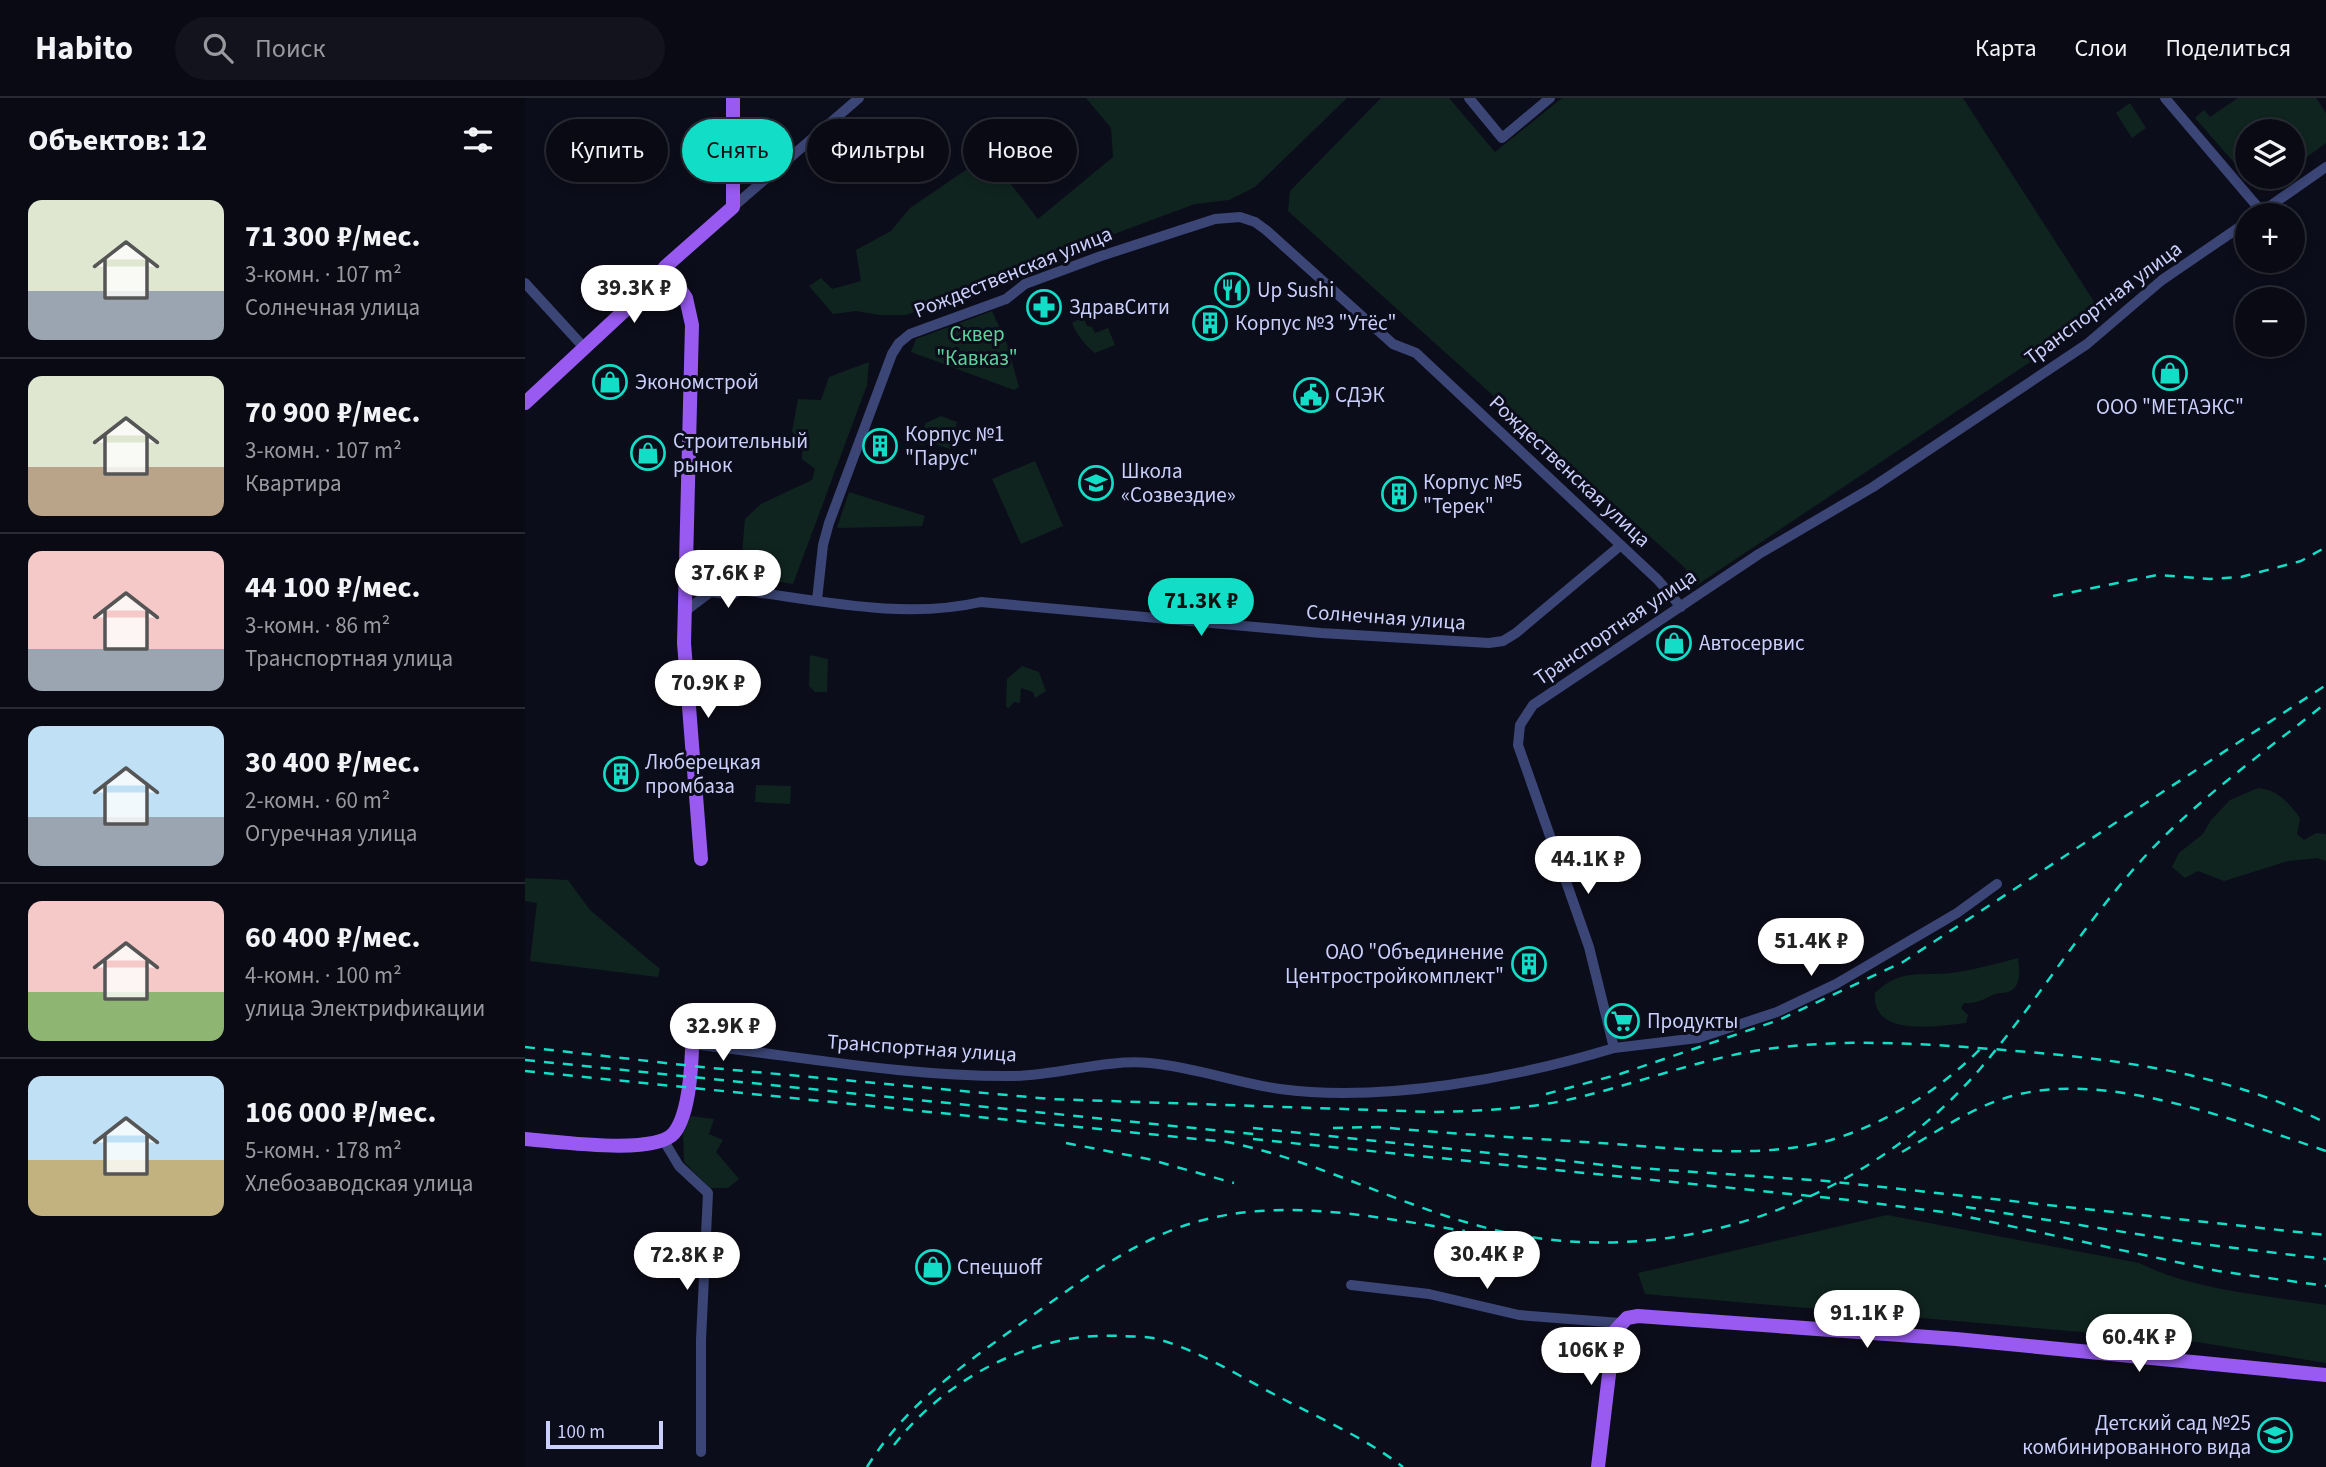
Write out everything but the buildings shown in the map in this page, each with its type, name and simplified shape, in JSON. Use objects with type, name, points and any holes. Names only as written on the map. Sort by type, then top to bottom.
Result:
[{"type":"main road","points":[[525,392],[646,279],[665,267],[733,207],[733,98]]},
{"type":"main road","points":[[525,404],[652,285],[665,267]]},
{"type":"main road","points":[[665,267],[686,298],[692,326],[684,643],[701,859]]},
{"type":"main road","points":[[525,1139],[629,1145],[664,1140],[675,1131],[683,1112],[693,1021]]},
{"type":"main road","points":[[1598,1467],[1612,1341],[1621,1323],[1627,1318],[1639,1316],[1956,1339],[2326,1375]]},
{"type":"street","points":[[733,207],[859,98]]},
{"type":"street","points":[[1469,98],[1502,138],[1550,98]]},
{"type":"street","points":[[2165,98],[2250,203]]},
{"type":"street","points":[[2275,203],[2326,167]]},
{"type":"street","name":"Рождественская улица","points":[[817,600],[823,545],[829,523],[893,354],[901,341],[916,332],[1006,299],[1025,284],[1113,252],[1226,217],[1240,217],[1255,222],[1266,230],[1393,344],[1416,353],[1658,580],[1681,607]]},
{"type":"street","name":"Транспортная улица","points":[[692,1044],[900,1068],[1014,1076],[1126,1063],[1151,1063],[1282,1089],[1354,1091],[1393,1091],[1440,1085],[1572,1061],[1615,1048],[1589,947],[1518,745],[1520,725],[1533,705],[1759,554],[1873,487],[2087,344],[2162,280],[2235,230]]},
{"type":"street","points":[[525,283],[579,342]]},
{"type":"street","name":"Солнечная улица","points":[[685,585],[708,588],[732,584],[740,590],[880,607],[956,607],[981,602],[1321,633],[1489,643],[1503,641],[1516,633],[1621,545]]},
{"type":"street","points":[[684,612],[708,588],[686,561]]},
{"type":"street","points":[[1615,1048],[1698,1038],[1777,1012],[1836,984],[1957,913],[1997,884]]},
{"type":"street","points":[[693,1021],[707,1014],[727,1014],[758,1052]]},
{"type":"street","points":[[664,1140],[679,1166],[708,1193],[702,1327],[701,1452]]},
{"type":"street","points":[[1351,1285],[1429,1294],[1519,1315],[1621,1323]]},
{"type":"green space","points":[[1086,98],[1347,98],[1255,187],[1229,200],[1195,204],[906,315],[856,311],[833,314],[809,286],[821,278],[832,289],[861,281],[856,250],[891,231],[910,208],[963,172],[963,182],[1009,182],[1038,219],[1113,157],[1111,128]]},
{"type":"green space","points":[[1381,98],[1449,98],[1495,152],[1562,98],[1963,98],[2102,314],[1697,585],[1684,567],[1288,211],[1290,191]]},
{"type":"green space","points":[[2238,98],[2316,98],[2326,113],[2326,143],[2305,158],[2305,119],[2235,119],[2235,164],[2195,118],[2204,110],[2210,117]]},
{"type":"green space","points":[[2130,103],[2146,128],[2132,138],[2116,113]]},
{"type":"green space","name":"Сквер \"Кавказ\"","points":[[992,311],[1007,344],[1019,387],[1014,390],[911,352],[916,339]]},
{"type":"green space","points":[[1083,317],[1087,326],[1092,327],[1095,333],[1108,328],[1115,345],[1095,353],[1091,350],[1072,323]]},
{"type":"green space","points":[[869,362],[867,385],[793,584],[740,575],[745,519],[761,504],[812,480],[815,469],[802,459],[803,442],[792,432],[798,399],[821,400],[829,377]]},
{"type":"green space","points":[[941,416],[957,422],[950,449],[929,442],[922,445],[918,443],[919,438],[910,437],[913,427],[923,429],[926,423]]},
{"type":"green space","points":[[1035,461],[1063,526],[1021,544],[992,479]]},
{"type":"green space","points":[[849,492],[925,516],[922,526],[837,528]]},
{"type":"green space","points":[[810,655],[828,659],[827,692],[815,692],[809,686]]},
{"type":"green space","points":[[1022,666],[1039,672],[1046,691],[1035,698],[1033,692],[1021,688],[1020,703],[1014,702],[1009,708],[1006,707],[1007,679]]},
{"type":"green space","points":[[756,785],[791,786],[790,804],[755,802]]},
{"type":"green space","points":[[2258,788],[2277,794],[2291,807],[2300,818],[2297,834],[2304,840],[2316,833],[2326,834],[2326,861],[2317,858],[2288,861],[2224,881],[2198,871],[2185,878],[2172,867],[2179,853],[2203,834],[2211,820],[2230,800]]},
{"type":"green space","points":[[525,878],[568,880],[590,910],[660,969],[658,977],[530,961],[537,903],[525,901]]},
{"type":"green space","points":[[2018,958],[2019,975],[2015,987],[1977,1002],[1964,1003],[1961,1008],[1968,1015],[1966,1023],[1909,1026],[1884,1017],[1877,1007],[1875,993],[1895,979],[1965,971]]},
{"type":"green space","points":[[691,1116],[714,1119],[709,1134],[723,1140],[716,1152],[739,1179],[728,1188],[710,1188],[684,1162],[683,1133]]},
{"type":"green space","points":[[1887,1215],[2139,1263],[2207,1286],[2326,1305],[2326,1363],[2197,1342],[1645,1294],[1638,1273]]},
{"type":"railway","points":[[2053,596],[2157,575],[2210,579],[2241,577],[2301,561],[2326,547]]},
{"type":"railway","points":[[1546,1094],[1620,1074],[1779,1020],[1903,962],[2326,685]]},
{"type":"railway","points":[[525,1071],[1227,1142],[1307,1165],[1463,1221],[1545,1239],[1606,1242],[1666,1238],[1726,1226],[1783,1208],[1838,1182],[1890,1150],[1938,1112],[1980,1069],[2139,863],[2182,819],[2326,703]]},
{"type":"railway","points":[[525,1047],[701,1067],[1050,1099],[1432,1112],[1506,1109],[1562,1101],[1710,1060],[1754,1051],[1813,1044],[1903,1044],[2121,1062],[2246,1090],[2326,1123]]},
{"type":"railway","points":[[1333,1128],[1378,1127],[1696,1150],[1791,1148],[1845,1136],[1897,1112],[1944,1081],[1985,1044]]},
{"type":"railway","points":[[525,1060],[1262,1135]]},
{"type":"railway","points":[[1902,1152],[1986,1105],[2016,1095],[2052,1089],[2091,1089],[2173,1103],[2326,1151]]},
{"type":"railway","points":[[1253,1128],[1623,1167],[1826,1181],[2326,1235]]},
{"type":"railway","points":[[1253,1139],[1849,1200],[1950,1213],[2218,1271],[2326,1286]]},
{"type":"railway","points":[[1066,1143],[1148,1159],[1234,1183]]},
{"type":"railway","points":[[1966,1207],[2193,1243],[2326,1259]]},
{"type":"railway","points":[[867,1467],[898,1425],[916,1407],[954,1373],[995,1342],[1118,1257],[1154,1238],[1192,1223],[1230,1214],[1308,1210],[1465,1231]]},
{"type":"railway","points":[[894,1445],[939,1399],[995,1364],[1025,1351],[1057,1342],[1089,1336],[1121,1336],[1153,1338],[1187,1349],[1360,1439],[1403,1467]]},
{"type":"place","name":"Up Sushi","points":[[1232,290]]},
{"type":"place","name":"ЗдравСити","points":[[1044,307]]},
{"type":"place","name":"Корпус №3 \"Утёс\"","points":[[1210,323]]},
{"type":"place","name":"ООО \"МЕТАЭКС\"","points":[[2170,373]]},
{"type":"place","name":"Экономстрой","points":[[610,382]]},
{"type":"place","name":"СДЭК","points":[[1311,395]]},
{"type":"place","name":"Корпус №1 \"Парус\"","points":[[880,446]]},
{"type":"place","name":"Строительный рынок","points":[[648,453]]},
{"type":"place","name":"Школа «Созвездие»","points":[[1096,483]]},
{"type":"place","name":"Корпус №5 \"Терек\"","points":[[1399,494]]},
{"type":"place","name":"Автосервис","points":[[1674,643]]},
{"type":"place","name":"Люберецкая промбаза","points":[[621,774]]},
{"type":"place","name":"ОАО \"Объединение Центростройкомплект\"","points":[[1529,964]]},
{"type":"place","name":"Продукты","points":[[1622,1021]]},
{"type":"place","name":"Спецшoff","points":[[933,1267]]},
{"type":"place","name":"Детский сад №25 комбинированного вида","points":[[2275,1435]]}]
